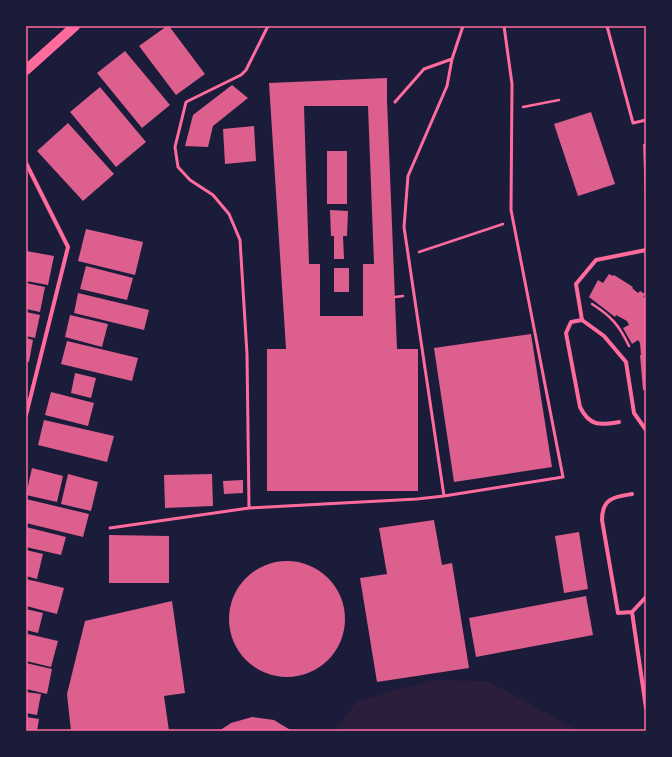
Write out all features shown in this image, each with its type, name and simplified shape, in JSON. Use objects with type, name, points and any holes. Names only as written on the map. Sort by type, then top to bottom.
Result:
[{"type":"main road","points":[[26,70],[75,26]]},
{"type":"street","points":[[26,163],[68,247],[26,415]]},
{"type":"street","points":[[646,250],[596,260],[576,284],[582,320],[604,336],[626,362],[634,413],[646,430]]},
{"type":"street","points":[[582,320],[571,322],[566,333],[580,407],[583,414],[594,423],[601,425],[619,422]]},
{"type":"street","points":[[632,494],[614,497],[604,505],[602,520],[618,613],[632,612],[646,597]]},
{"type":"street","points":[[632,612],[646,708]]},
{"type":"lane","points":[[248,508],[247,354],[240,240],[229,214],[213,195],[190,180],[178,167],[175,147],[186,102],[241,75],[246,70],[268,26]]},
{"type":"lane","points":[[444,496],[404,227],[408,176],[447,86],[452,59],[463,26]]},
{"type":"lane","points":[[110,528],[248,508],[417,499],[444,496],[563,477],[511,210],[512,84],[504,26]]},
{"type":"lane","points":[[607,26],[633,123],[646,120]]},
{"type":"lane","points":[[394,102],[424,69],[452,59]]},
{"type":"shaded area","points":[[430,680],[488,681],[579,731],[336,731],[356,702]]},
{"type":"building","points":[[169,26],[205,74],[176,95],[139,46]]},
{"type":"building","points":[[125,51],[170,105],[142,128],[97,73]]},
{"type":"building","points":[[387,78],[397,349],[418,349],[418,491],[267,491],[267,349],[286,349],[269,83]],"holes":[[[304,106],[368,106],[374,264],[363,264],[363,316],[320,316],[320,264],[309,264]]]},
{"type":"building","points":[[232,85],[248,98],[213,126],[208,147],[185,146],[193,115]]},
{"type":"building","points":[[100,87],[146,142],[116,167],[70,112]]},
{"type":"building","points":[[591,112],[615,184],[578,196],[554,124]]},
{"type":"building","points":[[68,123],[114,174],[83,201],[37,151]]},
{"type":"building","points":[[254,126],[256,161],[225,164],[223,129]]},
{"type":"building","points":[[643,144],[646,144],[646,200],[645,200]]},
{"type":"building","points":[[327,151],[347,151],[347,204],[327,204]]},
{"type":"building","points":[[330,210],[348,211],[347,236],[343,236],[344,259],[334,259],[334,236],[331,236]]},
{"type":"building","points":[[86,229],[143,242],[135,275],[78,261]]},
{"type":"building","points":[[26,251],[54,256],[48,285],[26,281]]},
{"type":"building","points":[[86,266],[133,278],[127,300],[80,289]]},
{"type":"building","points":[[334,268],[349,268],[349,292],[334,292]]},
{"type":"building","points":[[609,274],[614,275],[633,287],[632,288],[638,293],[640,291],[645,294],[643,297],[646,298],[646,390],[643,390],[640,343],[638,340],[632,344],[623,328],[629,325],[627,321],[616,315],[615,317],[589,297],[598,280],[603,283]]},
{"type":"building","points":[[26,283],[45,287],[40,312],[26,309]]},
{"type":"building","points":[[78,293],[149,310],[144,330],[74,313]]},
{"type":"building","points":[[26,312],[40,315],[35,338],[26,336]]},
{"type":"building","points":[[70,315],[108,324],[102,347],[65,337]]},
{"type":"building","points":[[531,334],[552,467],[454,482],[434,348]]},
{"type":"building","points":[[26,338],[33,340],[29,362],[26,361]]},
{"type":"building","points":[[67,341],[138,358],[132,381],[61,364]]},
{"type":"building","points":[[75,373],[96,378],[91,398],[71,393]]},
{"type":"building","points":[[51,392],[94,403],[88,426],[45,415]]},
{"type":"building","points":[[44,420],[114,436],[107,462],[38,445]]},
{"type":"building","points":[[32,468],[63,476],[57,502],[26,495]]},
{"type":"building","points":[[68,474],[98,482],[91,511],[61,504]]},
{"type":"building","points":[[212,474],[213,506],[165,508],[164,475]]},
{"type":"building","points":[[243,480],[243,493],[224,494],[223,481]]},
{"type":"building","points":[[26,499],[89,514],[83,537],[26,523]]},
{"type":"building","points":[[434,520],[442,565],[452,563],[469,668],[377,682],[360,578],[387,574],[379,528]]},
{"type":"building","points":[[26,527],[66,537],[61,555],[26,547]]},
{"type":"building","points":[[579,532],[588,589],[564,593],[555,536]]},
{"type":"building","points":[[109,535],[169,536],[169,583],[109,583]]},
{"type":"building","points":[[26,550],[43,554],[37,579],[26,576]]},
{"type":"building","points":[[287,561],[298,562],[309,566],[328,578],[340,597],[344,608],[344,630],[340,641],[328,660],[309,672],[298,676],[287,677],[276,676],[265,672],[246,660],[234,641],[230,630],[229,619],[230,608],[234,597],[246,578],[265,566],[276,562]]},
{"type":"building","points":[[26,579],[64,588],[57,614],[26,606]]},
{"type":"building","points":[[586,596],[593,635],[476,657],[469,618]]},
{"type":"building","points":[[172,601],[185,693],[164,696],[169,731],[71,731],[67,694],[85,621]]},
{"type":"building","points":[[26,609],[43,613],[38,633],[26,630]]},
{"type":"building","points":[[28,634],[58,641],[51,667],[26,661],[26,642]]},
{"type":"building","points":[[26,663],[52,669],[47,694],[26,689]]},
{"type":"building","points":[[26,692],[41,694],[37,715],[26,713]]},
{"type":"building","points":[[26,717],[39,719],[37,731],[26,731]]},
{"type":"building","points":[[252,717],[274,720],[292,731],[219,731],[231,723]]}]
